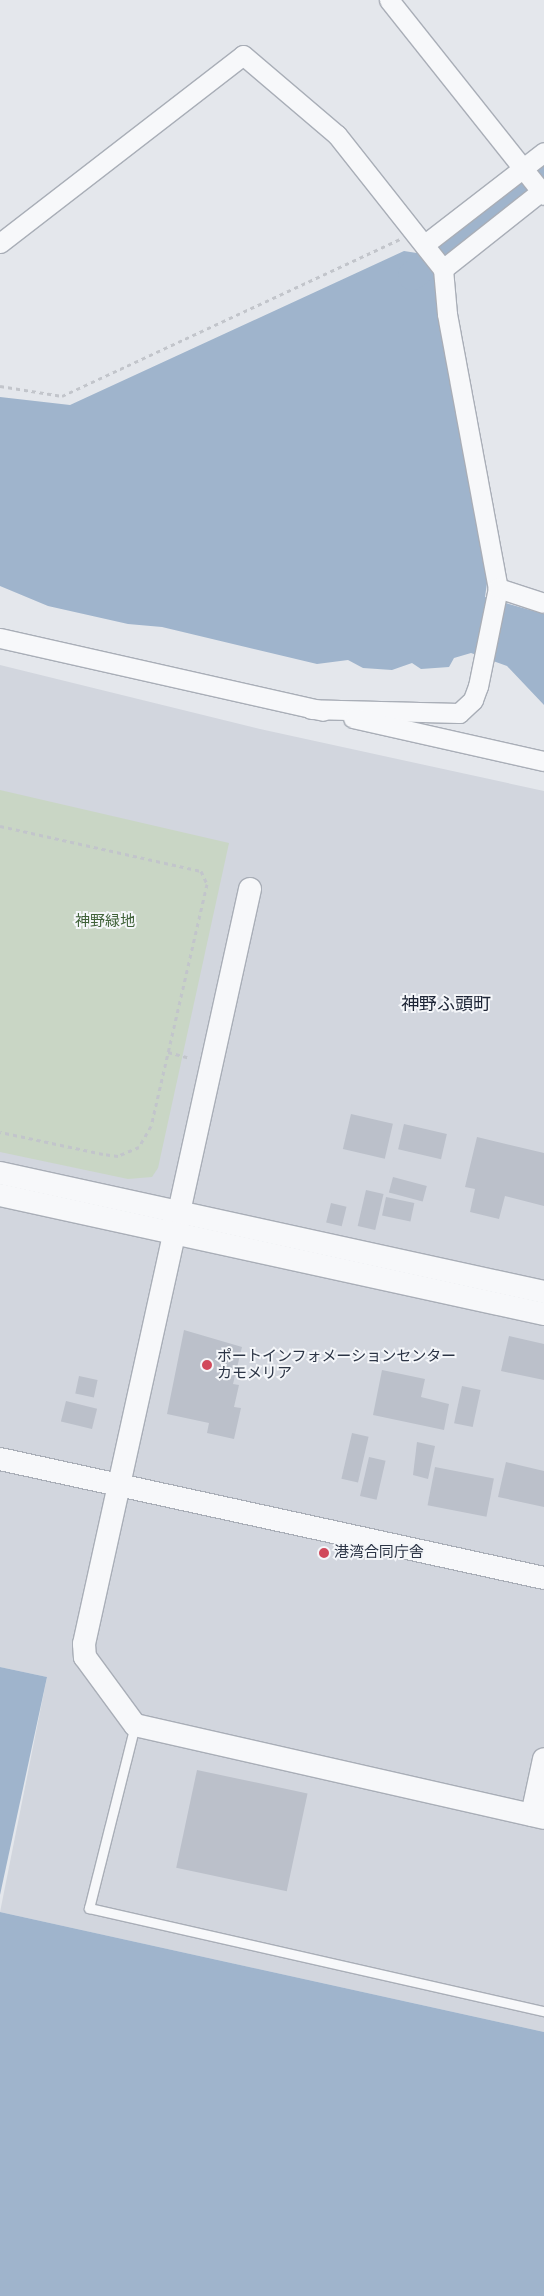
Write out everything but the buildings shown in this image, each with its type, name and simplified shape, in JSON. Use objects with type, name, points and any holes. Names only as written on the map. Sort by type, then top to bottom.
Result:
[{"type":"street","points":[[389,0],[543,192],[443,269]]},
{"type":"street","points":[[0,243],[243,55],[337,135],[421,238],[443,269],[447,314],[496,593],[483,662],[473,700],[459,713],[311,709]]},
{"type":"street","points":[[421,238],[544,152]]},
{"type":"street","points":[[496,593],[544,603]]},
{"type":"street","points":[[0,638],[544,761]]},
{"type":"street","points":[[250,890],[179,1223],[84,1644],[91,1667],[135,1725],[538,1817],[544,1759]]},
{"type":"street","points":[[0,1174],[179,1223],[544,1314]]},
{"type":"street","points":[[0,1195],[179,1223],[544,1292]]},
{"type":"street","points":[[0,1459],[544,1578]]},
{"type":"lane","points":[[135,1725],[89,1908],[544,2011]]},
{"type":"path","points":[[0,386],[62,396],[421,238]]},
{"type":"path","points":[[0,826],[201,871],[206,876],[168,1052],[146,1138],[129,1153],[103,1154],[0,1132]]},
{"type":"path","points":[[168,1052],[188,1057]]},
{"type":"shaded area","points":[[0,665],[260,729],[544,791],[544,2032],[0,1912],[47,1677],[0,1667]]},
{"type":"green space","name":"神野緑地","points":[[0,790],[229,843],[158,1168],[152,1177],[128,1179],[0,1152]]},
{"type":"water","points":[[404,251],[423,254],[433,265],[489,569],[485,597],[544,614],[544,705],[507,666],[471,653],[454,658],[449,667],[421,669],[412,663],[392,670],[363,668],[348,660],[317,664],[162,627],[128,624],[48,606],[0,586],[0,397],[70,405]]},
{"type":"water","points":[[0,1667],[47,1677],[0,1895]]},
{"type":"water","points":[[0,1912],[544,2032],[544,2296],[0,2296]]},
{"type":"waterway","points":[[412,275],[544,168]]},
{"type":"place","name":"ポートインフォメーションセンター カモメリア","points":[[207,1365]]},
{"type":"place","name":"港湾合同庁舎","points":[[324,1553]]},
{"type":"district","name":"神野ふ頭町","points":[[446,1004]]}]
